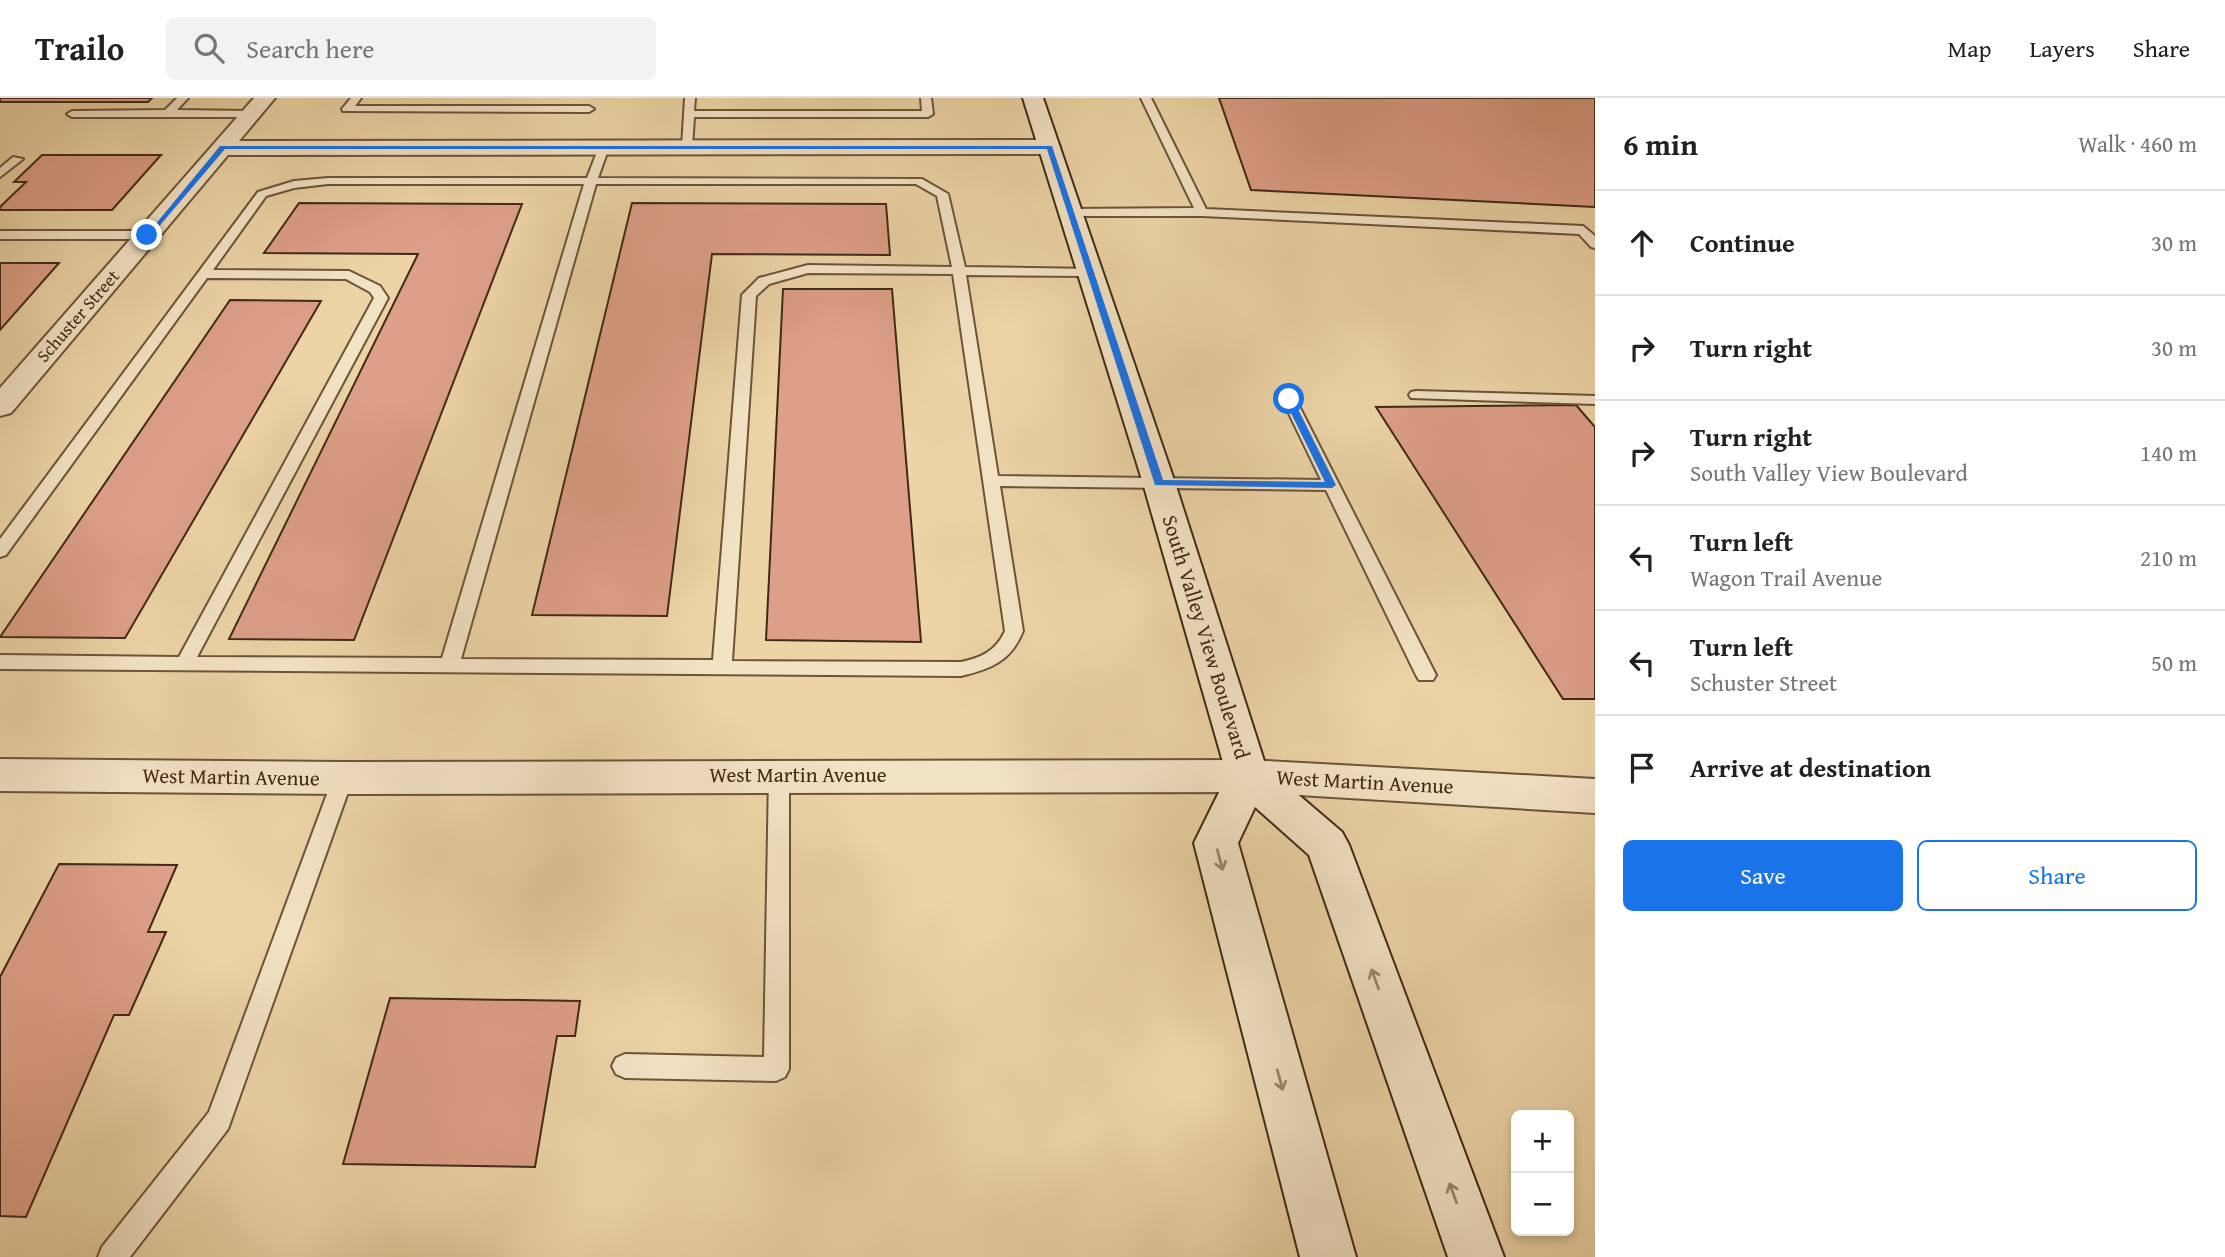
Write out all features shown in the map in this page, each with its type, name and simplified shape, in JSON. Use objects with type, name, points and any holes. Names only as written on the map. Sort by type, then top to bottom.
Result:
[{"type":"street","name":"South Valley View Boulevard","points":[[1033,98],[1159,483],[1248,776],[1327,845],[1476,1257]]},
{"type":"street","name":"Schuster Street","points":[[0,407],[258,106]]},
{"type":"street","points":[[223,148],[1049,147]]},
{"type":"street","name":"West Martin Avenue","points":[[0,775],[343,778],[1248,776],[1595,796]]},
{"type":"street","name":"South Valley View Boulevard","points":[[1248,776],[1216,843],[1328,1257]]},
{"type":"lane","points":[[168,113],[183,98]]},
{"type":"lane","points":[[356,98],[347,109],[589,109]]},
{"type":"lane","points":[[687,147],[690,98]]},
{"type":"lane","points":[[691,114],[928,114],[926,98]]},
{"type":"lane","points":[[1146,98],[1202,212]]},
{"type":"lane","points":[[72,114],[168,113],[258,106]]},
{"type":"lane","points":[[449,666],[591,181],[604,147]]},
{"type":"lane","points":[[0,174],[17,159]]},
{"type":"lane","points":[[0,551],[262,194],[292,183],[918,181],[942,194],[959,270],[1014,631],[1009,647],[986,664],[961,669],[0,662]]},
{"type":"lane","points":[[1070,212],[1202,212],[1589,231],[1595,244]]},
{"type":"lane","points":[[0,235],[147,235]]},
{"type":"lane","points":[[722,667],[749,295],[764,281],[808,269],[1090,272]]},
{"type":"lane","points":[[184,664],[381,298],[375,289],[349,275],[203,274]]},
{"type":"lane","points":[[1416,395],[1595,400]]},
{"type":"lane","points":[[1289,399],[1426,675]]},
{"type":"lane","points":[[991,481],[1332,485]]},
{"type":"lane","points":[[625,1066],[776,1069],[779,775]]},
{"type":"lane","points":[[112,1257],[219,1120],[343,778]]},
{"type":"building","points":[[0,98],[152,98],[148,102],[0,102]]},
{"type":"building","points":[[1219,98],[1595,98],[1595,207],[1251,190]]},
{"type":"building","points":[[42,155],[161,155],[112,210],[0,210],[26,182],[14,182]]},
{"type":"building","points":[[299,203],[522,204],[354,640],[229,639],[418,254],[264,253]]},
{"type":"building","points":[[632,203],[886,204],[890,255],[712,254],[667,616],[532,615]]},
{"type":"building","points":[[0,263],[59,263],[0,330]]},
{"type":"building","points":[[783,289],[892,289],[921,642],[766,640]]},
{"type":"building","points":[[230,300],[321,301],[125,638],[0,637]]},
{"type":"building","points":[[1576,405],[1595,427],[1595,699],[1563,699],[1376,407]]},
{"type":"building","points":[[59,864],[177,865],[148,932],[166,932],[129,1015],[114,1015],[26,1217],[0,1216],[0,977]]},
{"type":"building","points":[[390,998],[580,1001],[575,1036],[557,1036],[535,1167],[343,1164]]},
{"type":"route","points":[[147,235],[223,148],[1049,147],[1159,483],[1332,485],[1289,399]]}]
